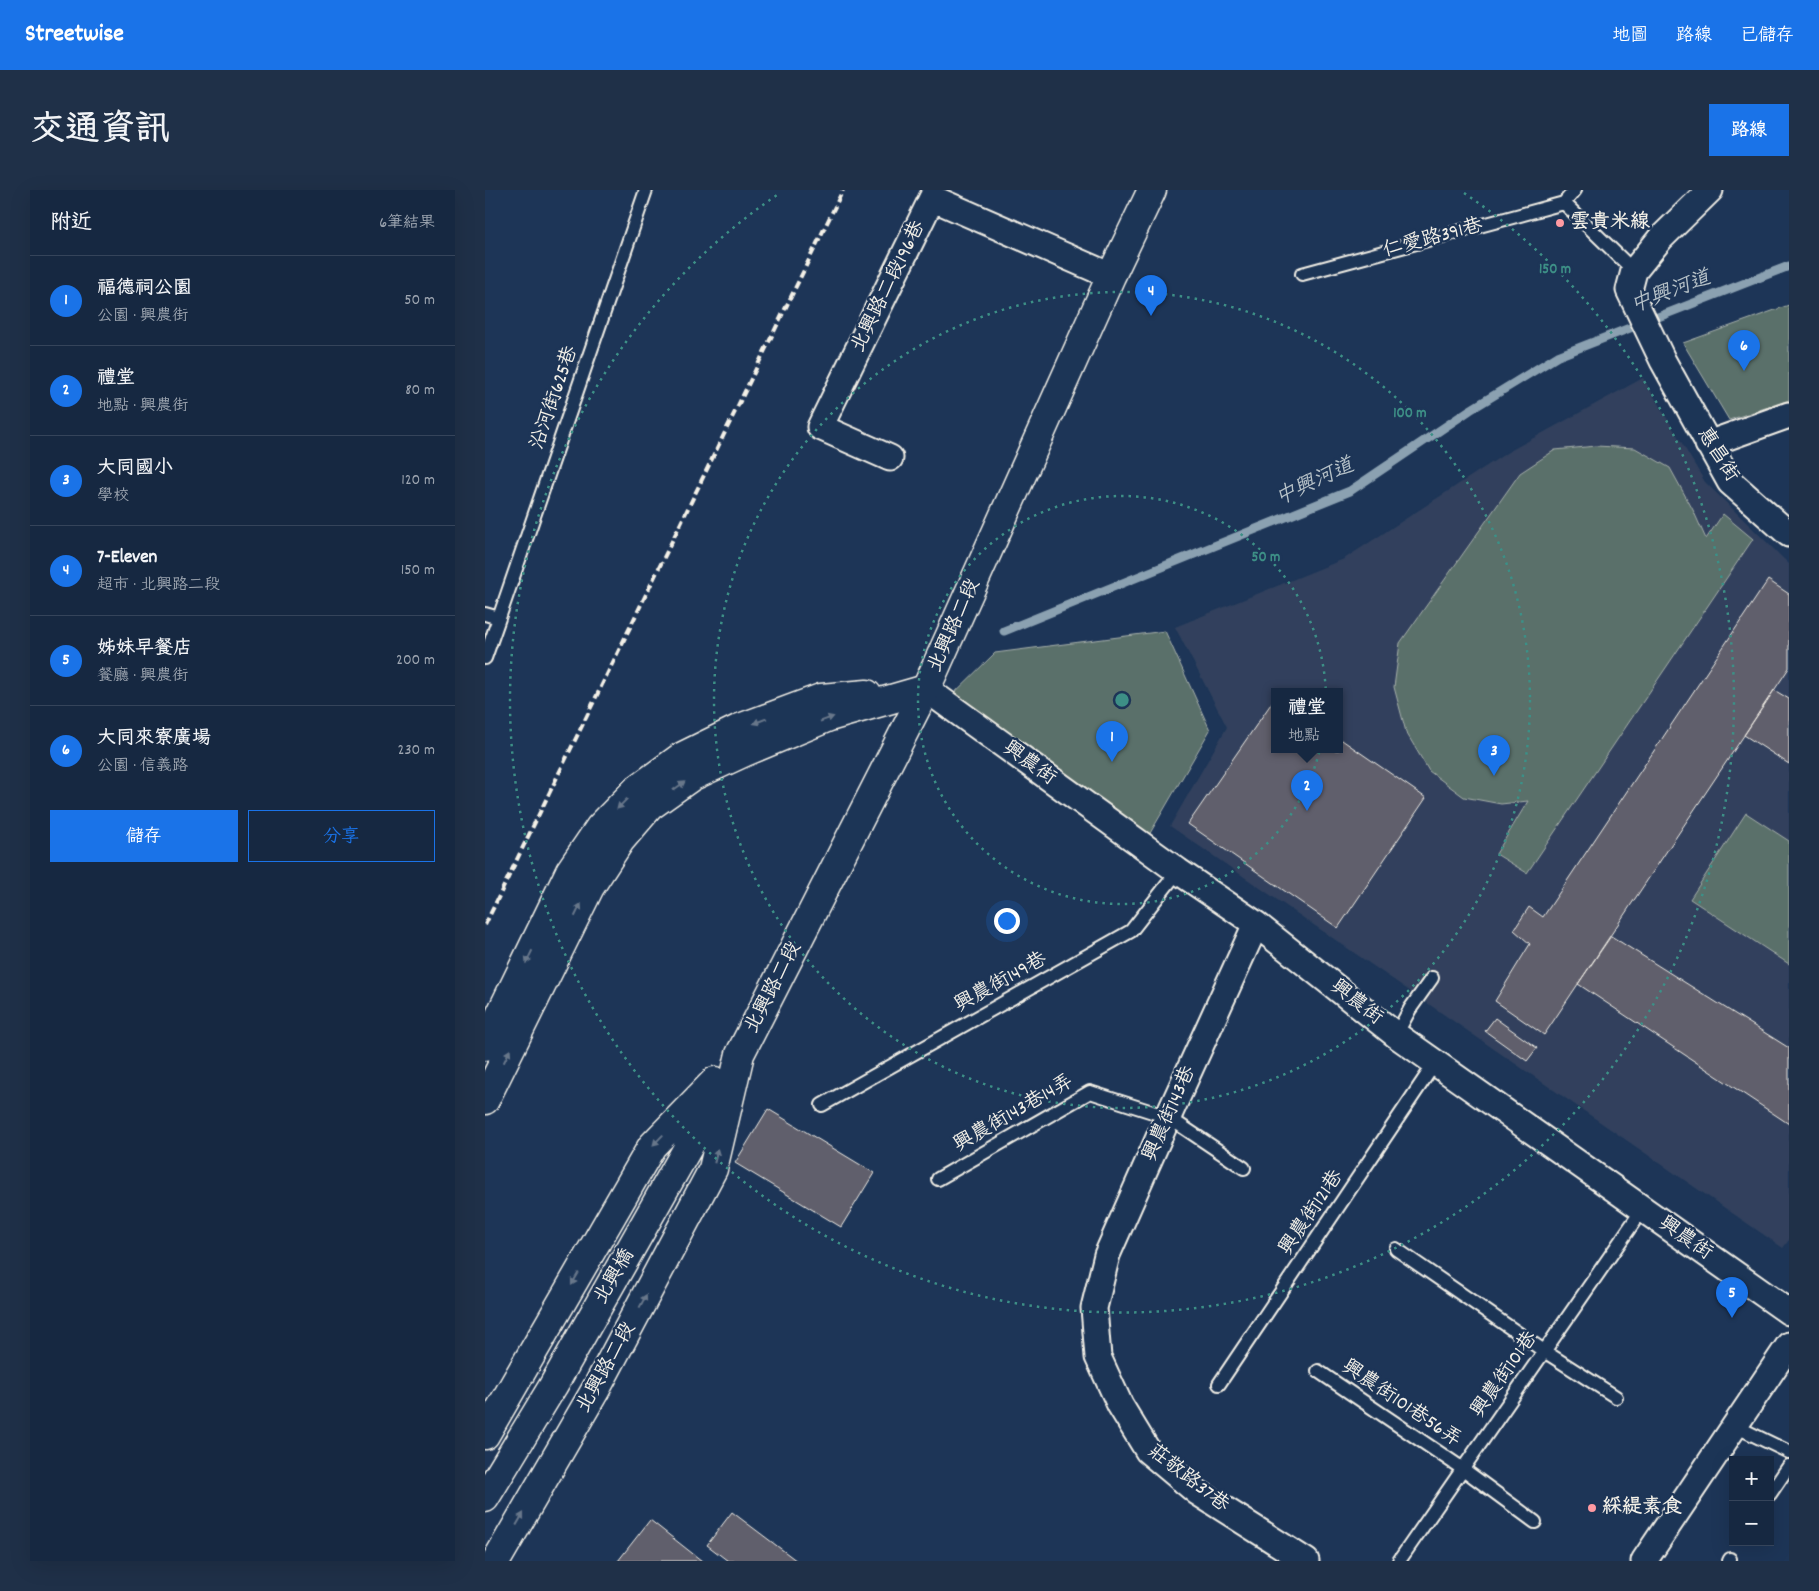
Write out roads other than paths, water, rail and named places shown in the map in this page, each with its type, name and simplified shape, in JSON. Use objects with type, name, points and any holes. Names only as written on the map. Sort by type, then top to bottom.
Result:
[{"type":"main road","name":"北興路二段","points":[[496,1561],[597,1390],[713,1169],[741,1054],[926,689],[1111,276],[1153,190]]},
{"type":"main road","points":[[485,1046],[570,871],[600,827],[636,790],[681,757],[740,728],[821,698],[926,689]]},
{"type":"main road","points":[[485,1100],[590,887],[620,841],[650,806],[691,777],[745,752],[829,717],[926,689]]},
{"type":"main road","name":"北興路二段","points":[[485,1435],[652,1146],[741,1054]]},
{"type":"main road","name":"北興橋","points":[[485,1498],[553,1386],[741,1054]]},
{"type":"street","points":[[1632,280],[1660,239],[1710,190]]},
{"type":"street","name":"北興路二段196巷","points":[[890,458],[820,427],[933,198],[1111,276]]},
{"type":"street","name":"惠昌街","points":[[1632,280],[1663,361],[1730,482],[1789,534]]},
{"type":"street","points":[[1708,444],[1789,415]]},
{"type":"street","name":"興農街","points":[[926,689],[1178,871],[1256,924],[1396,1035],[1789,1312]]},
{"type":"street","name":"興農街143巷","points":[[1094,1308],[1107,1255],[1256,924]]},
{"type":"street","name":"莊敬路37巷","points":[[1094,1308],[1098,1357],[1120,1405],[1148,1451],[1197,1492],[1305,1561]]},
{"type":"street","points":[[1644,1561],[1789,1345]]},
{"type":"lane","name":"沿河街625巷","points":[[485,658],[646,190]]},
{"type":"lane","points":[[1575,190],[1564,203],[1632,280]]},
{"type":"lane","name":"仁愛路391巷","points":[[1302,274],[1564,203]]},
{"type":"lane","points":[[485,614],[499,618]]},
{"type":"lane","name":"興農街149巷","points":[[823,1105],[1131,931],[1178,871]]},
{"type":"lane","points":[[1396,1035],[1410,1009],[1432,978]]},
{"type":"lane","name":"興農街121巷","points":[[1219,1384],[1435,1063]]},
{"type":"lane","name":"興農街143巷14弄","points":[[938,1179],[1090,1092],[1168,1117],[1244,1168]]},
{"type":"lane","name":"興農街101巷","points":[[1399,1561],[1642,1210]]},
{"type":"lane","points":[[1396,1249],[1544,1351],[1615,1397]]},
{"type":"lane","name":"興農街101巷56弄","points":[[1318,1371],[1463,1469],[1535,1522]]},
{"type":"lane","points":[[1735,1426],[1789,1452]]},
{"type":"lane","points":[[1774,1488],[1789,1466]]},
{"type":"waterway","name":"中興河道","points":[[1004,631],[1350,491],[1470,410],[1558,356],[1789,266]]},
{"type":"railway","points":[[485,925],[843,190]]},
{"type":"place","name":"雲貴米線","points":[[1560,223]]},
{"type":"place","name":"7-Eleven","points":[[1151,316]]},
{"type":"place","name":"大同來寮廣場","points":[[1744,371]]},
{"type":"place","name":"福德祠公園","points":[[1112,762]]},
{"type":"place","name":"大同國小","points":[[1494,776]]},
{"type":"place","name":"禮堂","points":[[1307,811]]},
{"type":"place","name":"姊妹早餐店","points":[[1732,1318]]},
{"type":"place","name":"綵緹素食","points":[[1592,1508]]}]
